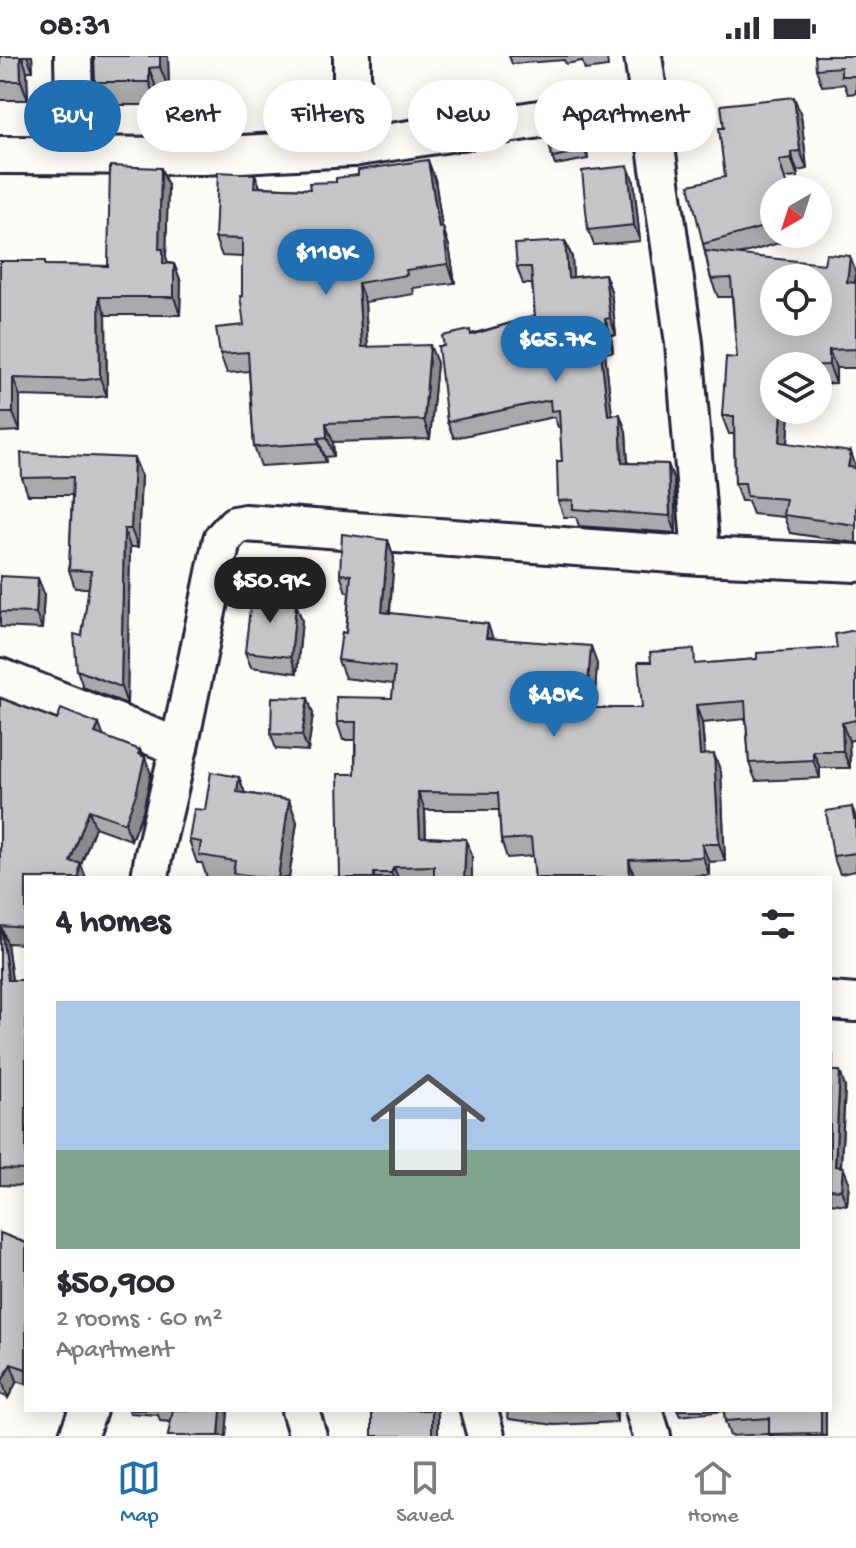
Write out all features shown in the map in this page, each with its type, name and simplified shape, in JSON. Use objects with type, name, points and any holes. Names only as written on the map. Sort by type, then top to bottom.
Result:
[{"type":"street","points":[[73,56],[75,155]]},
{"type":"street","points":[[352,56],[352,80]]},
{"type":"street","points":[[643,56],[647,80]]},
{"type":"street","points":[[392,142],[534,120]]},
{"type":"street","points":[[0,155],[203,156],[278,152]]},
{"type":"street","points":[[657,152],[684,343],[701,556]]},
{"type":"street","points":[[150,876],[222,539],[235,525],[245,523],[701,556],[856,563]]},
{"type":"street","points":[[0,677],[179,747]]},
{"type":"street","points":[[832,1001],[856,1003]]},
{"type":"street","points":[[78,1436],[87,1412]]},
{"type":"street","points":[[301,1412],[308,1436]]},
{"type":"street","points":[[480,1412],[486,1436]]},
{"type":"street","points":[[645,1412],[652,1436]]},
{"type":"building","points":[[0,56],[20,56],[21,81],[0,81]]},
{"type":"building","points":[[94,56],[160,56],[160,67],[149,68],[149,80],[95,80]]},
{"type":"building","points":[[815,56],[856,56],[856,76],[841,76],[841,67],[816,69]]},
{"type":"building","points":[[794,97],[800,151],[791,152],[791,158],[779,160],[784,176],[760,176],[760,228],[703,244],[689,185],[725,177],[719,128],[724,128],[721,105]]},
{"type":"building","points":[[551,152],[580,152],[552,157]]},
{"type":"building","points":[[428,160],[448,264],[406,270],[407,275],[358,283],[362,347],[430,345],[424,420],[326,423],[327,437],[318,438],[319,443],[254,447],[248,352],[220,354],[216,328],[244,325],[240,296],[242,239],[215,238],[218,172],[255,174],[254,187],[310,189],[309,183],[336,182],[336,178],[358,175],[358,170]]},
{"type":"building","points":[[110,166],[161,168],[159,249],[163,249],[163,263],[174,264],[174,297],[99,297],[100,378],[13,378],[13,413],[0,413],[0,261],[108,266]]},
{"type":"building","points":[[628,166],[634,225],[588,230],[582,171]]},
{"type":"building","points":[[565,241],[568,278],[605,274],[610,318],[605,319],[607,336],[599,336],[608,415],[620,414],[622,463],[668,464],[670,516],[573,509],[573,500],[558,501],[557,461],[562,461],[559,410],[551,411],[550,400],[447,422],[438,346],[444,346],[442,336],[470,330],[471,335],[535,316],[531,267],[517,267],[515,244]]},
{"type":"building","points":[[705,251],[824,264],[826,254],[850,256],[847,282],[856,283],[856,349],[760,352],[760,424],[781,424],[780,442],[851,452],[848,467],[856,468],[856,525],[783,515],[786,499],[747,496],[745,483],[735,483],[734,416],[722,416],[726,357],[737,358],[731,278],[711,279]]},
{"type":"building","points":[[21,453],[134,458],[131,529],[124,529],[121,687],[77,670],[74,634],[82,636],[91,571],[69,570],[73,477],[22,478]]},
{"type":"building","points":[[342,534],[388,540],[382,612],[488,624],[486,638],[591,646],[586,708],[642,708],[638,662],[651,662],[650,652],[694,649],[695,664],[757,659],[757,653],[837,648],[835,634],[856,630],[856,720],[842,723],[843,751],[813,751],[813,760],[749,763],[745,701],[696,705],[700,755],[714,754],[719,844],[702,844],[703,857],[629,860],[630,876],[535,876],[531,838],[501,840],[498,793],[418,792],[420,837],[466,839],[464,876],[434,876],[434,866],[394,867],[391,873],[374,873],[374,876],[340,876],[338,774],[355,774],[356,722],[337,722],[336,697],[392,698],[395,667],[338,660],[342,632],[346,633],[351,575],[340,574]]},
{"type":"building","points":[[0,576],[38,578],[36,613],[0,612]]},
{"type":"building","points":[[252,591],[281,594],[280,602],[296,604],[291,657],[245,652]]},
{"type":"building","points":[[272,697],[308,698],[302,735],[271,734]]},
{"type":"building","points":[[0,698],[57,720],[61,709],[99,724],[95,733],[140,750],[138,754],[145,757],[125,823],[89,810],[70,862],[80,863],[79,876],[24,876],[24,928],[1,926],[8,980],[24,980],[24,1170],[0,1169]]},
{"type":"building","points":[[211,772],[239,777],[237,792],[289,800],[278,876],[233,873],[235,861],[199,855],[201,842],[189,840],[194,809],[205,810]]},
{"type":"building","points":[[852,807],[856,819],[856,853],[833,856],[826,811]]},
{"type":"building","points":[[832,1071],[840,1071],[835,1166],[843,1167],[841,1190],[832,1189]]},
{"type":"building","points":[[0,1233],[24,1242],[24,1368],[11,1364],[0,1380]]},
{"type":"building","points":[[173,1412],[221,1412],[219,1436],[168,1436]]},
{"type":"building","points":[[372,1412],[432,1412],[432,1436],[372,1436]]},
{"type":"building","points":[[724,1412],[821,1412],[821,1433],[769,1434],[769,1418],[725,1421]]}]
